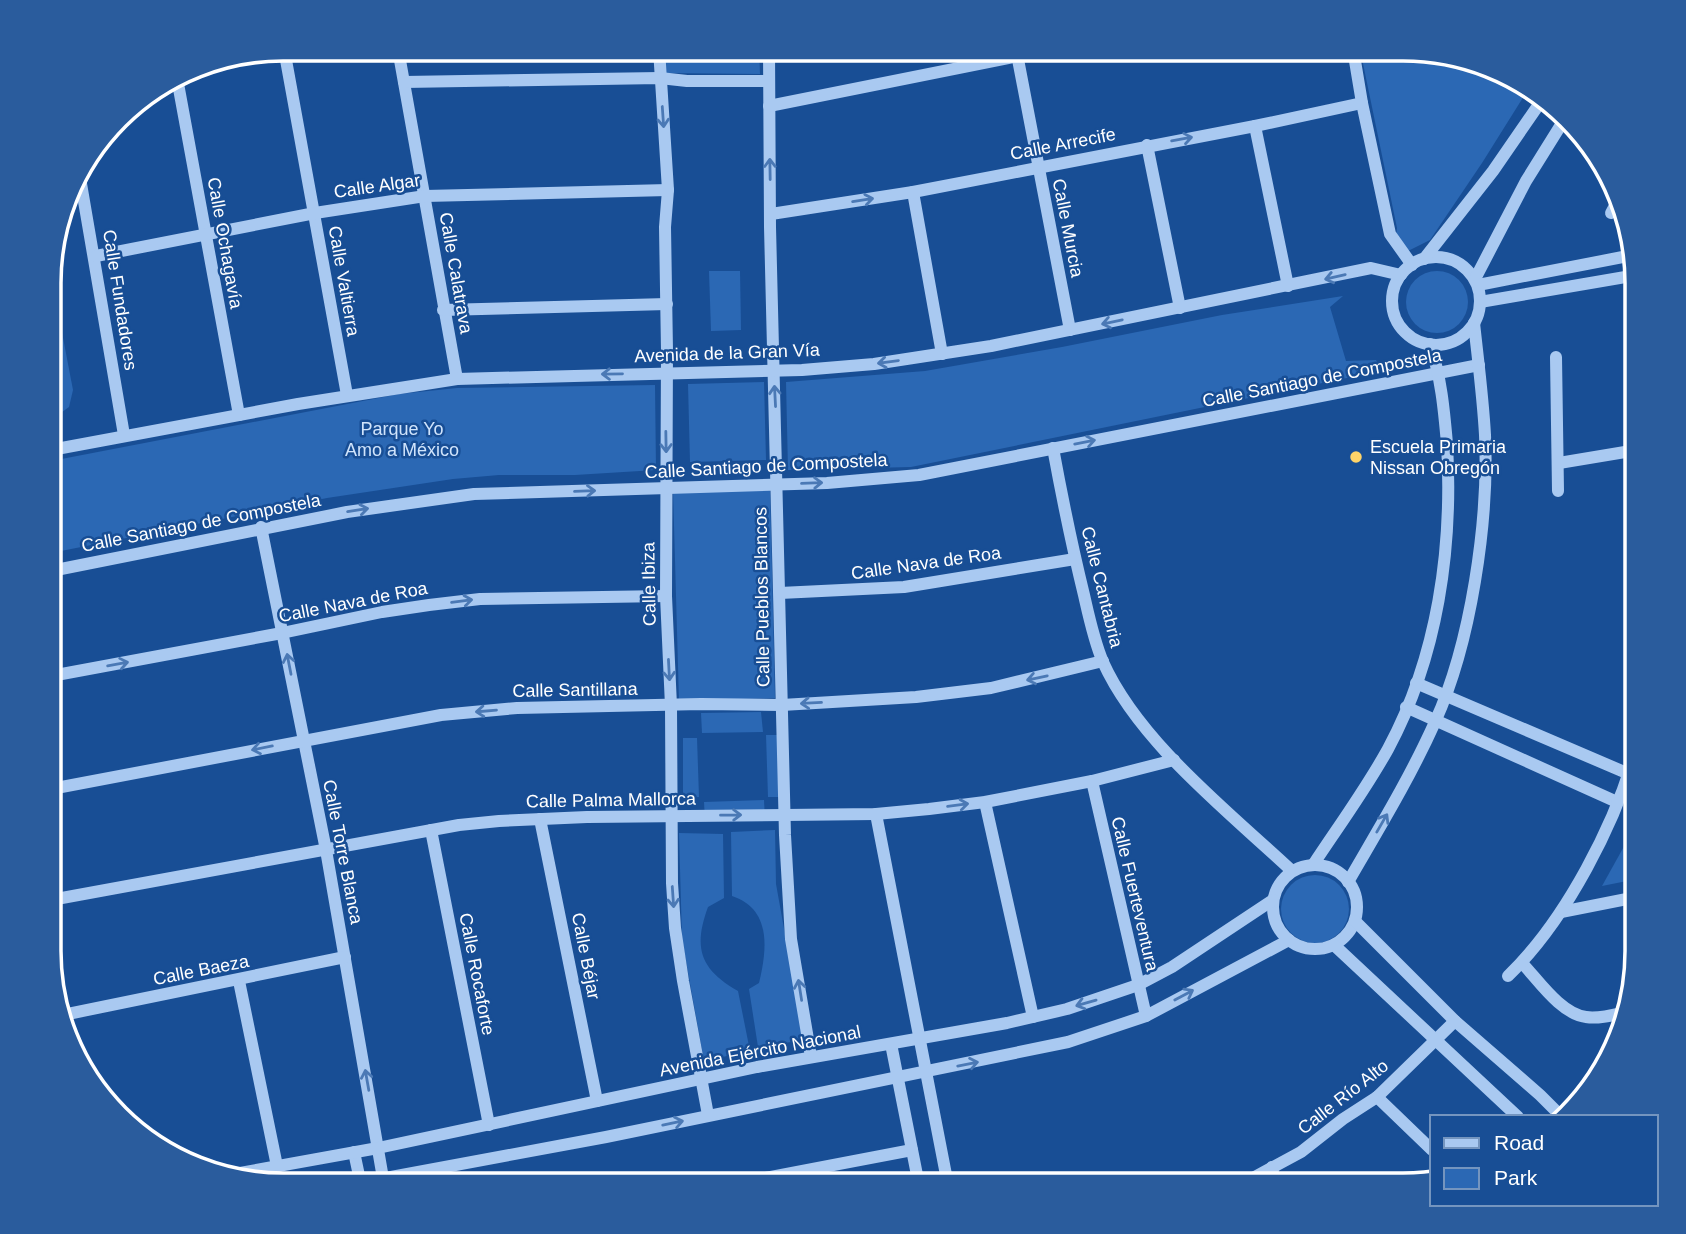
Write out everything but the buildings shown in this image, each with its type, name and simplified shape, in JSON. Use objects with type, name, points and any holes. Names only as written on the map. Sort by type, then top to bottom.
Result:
[{"type":"street","name":"Calle Valtierra","points":[[286,62],[347,395]]},
{"type":"street","name":"Calle Calatrava","points":[[400,62],[457,379]]},
{"type":"street","name":"Calle Ibiza","points":[[659,62],[668,190],[665,227],[666,596],[675,928],[708,1115]]},
{"type":"street","name":"Calle Pueblos Blancos","points":[[769,62],[784,814],[789,921],[811,1057]]},
{"type":"street","points":[[769,106],[974,62]]},
{"type":"street","name":"Calle Murcia","points":[[1018,62],[1070,330]]},
{"type":"street","points":[[1355,62],[1390,234],[1418,262]]},
{"type":"street","points":[[404,82],[660,78],[768,82]]},
{"type":"street","name":"Calle Ochagavía","points":[[179,87],[239,415]]},
{"type":"street","name":"Calle Arrecife","points":[[771,214],[914,192],[1362,103]]},
{"type":"street","points":[[1474,323],[1463,336],[1447,344],[1430,344],[1410,335],[1396,318],[1393,296],[1401,275],[1418,262],[1493,170],[1537,107]]},
{"type":"street","points":[[1255,126],[1288,286]]},
{"type":"street","points":[[1476,282],[1526,181],[1560,126]]},
{"type":"street","points":[[1147,145],[1180,308]]},
{"type":"street","name":"Calle Fundadores","points":[[82,189],[96,256],[124,435]]},
{"type":"street","name":"Calle Algar","points":[[96,256],[314,213],[425,196],[668,190]]},
{"type":"street","points":[[914,192],[942,354]]},
{"type":"street","points":[[1348,882],[1436,722],[1472,596],[1480,536],[1485,437],[1474,323],[1480,302],[1476,282],[1465,268],[1453,260],[1438,257],[1418,262]]},
{"type":"street","points":[[1476,282],[1623,257]]},
{"type":"street","name":"Avenida de la Gran Vía","points":[[61,448],[347,395],[457,379],[864,365],[942,354],[1070,330],[1371,268],[1401,275]]},
{"type":"street","points":[[1480,302],[1624,277]]},
{"type":"street","points":[[443,310],[667,304]]},
{"type":"street","points":[[1313,865],[1388,748],[1431,640],[1447,536],[1449,477],[1440,374],[1430,344]]},
{"type":"street","points":[[1556,357],[1558,491]]},
{"type":"street","name":"Calle Santiago de Compostela","points":[[61,569],[261,527],[474,494],[873,480],[919,475],[1479,365]]},
{"type":"street","name":"Calle Cantabria","points":[[1052,448],[1092,630],[1103,661],[1120,694],[1174,760],[1292,872]]},
{"type":"street","points":[[1559,463],[1624,452]]},
{"type":"street","name":"Calle Torre Blanca","points":[[261,527],[326,850],[382,1172]]},
{"type":"street","name":"Calle Nava de Roa","points":[[780,593],[904,587],[1075,559]]},
{"type":"street","name":"Calle Nava de Roa","points":[[62,674],[382,612],[481,599],[666,596]]},
{"type":"street","name":"Calle Santillana","points":[[62,787],[441,715],[478,711],[701,704],[782,705],[916,697],[965,692],[1046,676],[1103,661]]},
{"type":"street","points":[[1416,683],[1624,772]]},
{"type":"street","points":[[1406,707],[1617,802]]},
{"type":"street","name":"Calle Palma Mallorca","points":[[62,898],[485,822],[540,818],[876,814],[985,802],[1091,781],[1174,760]]},
{"type":"street","name":"Calle Fuerteventura","points":[[1091,781],[1146,1016]]},
{"type":"street","points":[[1508,976],[1522,963],[1561,912],[1589,863],[1624,786]]},
{"type":"street","points":[[985,802],[1033,1017]]},
{"type":"street","points":[[876,814],[945,1173]]},
{"type":"street","name":"Calle Béjar","points":[[540,818],[597,1101]]},
{"type":"street","name":"Calle Rocaforte","points":[[431,830],[489,1125]]},
{"type":"street","points":[[1313,865],[1333,869],[1348,882],[1355,894],[1357,907],[1354,921],[1343,939],[1325,948],[1306,948],[1289,940],[1275,922],[1273,900],[1280,884],[1292,872],[1313,865]]},
{"type":"street","name":"Avenida Ejército Nacional","points":[[254,1171],[489,1125],[811,1057],[1033,1017],[1101,999],[1138,985],[1172,967],[1273,900]]},
{"type":"street","points":[[1561,912],[1624,900]]},
{"type":"street","points":[[1354,921],[1455,1021],[1556,1112]]},
{"type":"street","points":[[429,1172],[1068,1042],[1146,1016],[1289,940]]},
{"type":"street","points":[[1334,944],[1516,1115]]},
{"type":"street","name":"Calle Baeza","points":[[71,1013],[239,981],[345,957]]},
{"type":"street","points":[[1522,963],[1572,1012],[1597,1018],[1615,1014]]},
{"type":"street","points":[[239,981],[277,1167]]},
{"type":"street","name":"Calle Río Alto","points":[[1262,1173],[1301,1152],[1343,1119],[1377,1097],[1455,1021]]},
{"type":"street","points":[[891,1044],[917,1173]]},
{"type":"street","points":[[1377,1097],[1430,1148]]},
{"type":"street","points":[[794,1172],[912,1150]]},
{"type":"street","points":[[354,1152],[356,1172]]},
{"type":"street","points":[[1272,1167],[1273,1173]]},
{"type":"green space","points":[[663,62],[760,62],[760,74],[663,73]]},
{"type":"green space","points":[[1363,62],[1417,62],[1460,69],[1488,78],[1523,97],[1430,240],[1406,252],[1395,244],[1397,228]]},
{"type":"green space","points":[[709,271],[740,271],[741,330],[711,331]]},
{"type":"green space","points":[[1431,271],[1443,271],[1459,280],[1466,290],[1466,314],[1459,324],[1443,333],[1431,333],[1420,328],[1411,319],[1406,308],[1406,296],[1411,285],[1420,276]]},
{"type":"green space","points":[[1343,296],[1330,307],[1346,361],[1376,360],[1381,371],[911,467],[788,470],[786,382],[925,371],[1222,315]]},
{"type":"green space","points":[[61,328],[73,390],[69,407],[61,413]]},
{"type":"green space","points":[[764,382],[766,460],[690,462],[688,384]]},
{"type":"green space","name":"Parque Yo Amo a México","points":[[655,385],[656,470],[453,479],[327,498],[61,551],[61,459],[399,394],[457,388]]},
{"type":"green space","points":[[770,487],[775,698],[679,701],[673,490]]},
{"type":"green space","points":[[761,712],[763,732],[702,733],[701,713]]},
{"type":"green space","points":[[766,735],[786,735],[787,797],[768,797]]},
{"type":"green space","points":[[683,738],[697,738],[699,797],[683,798]]},
{"type":"green space","points":[[764,800],[765,820],[705,821],[704,802]]},
{"type":"green space","points":[[775,830],[776,884],[804,1040],[758,1047],[749,989],[759,983],[764,957],[764,932],[754,910],[732,896],[731,832]]},
{"type":"green space","points":[[679,833],[723,834],[724,898],[708,907],[703,921],[701,946],[708,966],[725,983],[738,991],[750,1051],[704,1061],[682,939]]},
{"type":"green space","points":[[1624,846],[1624,882],[1602,886]]},
{"type":"green space","points":[[1322,875],[1343,890],[1349,902],[1347,922],[1339,933],[1322,943],[1308,943],[1291,933],[1283,922],[1281,902],[1291,885],[1302,877]]},
{"type":"place","name":"Escuela Primaria Nissan Obregón","points":[[1356,457]]}]
